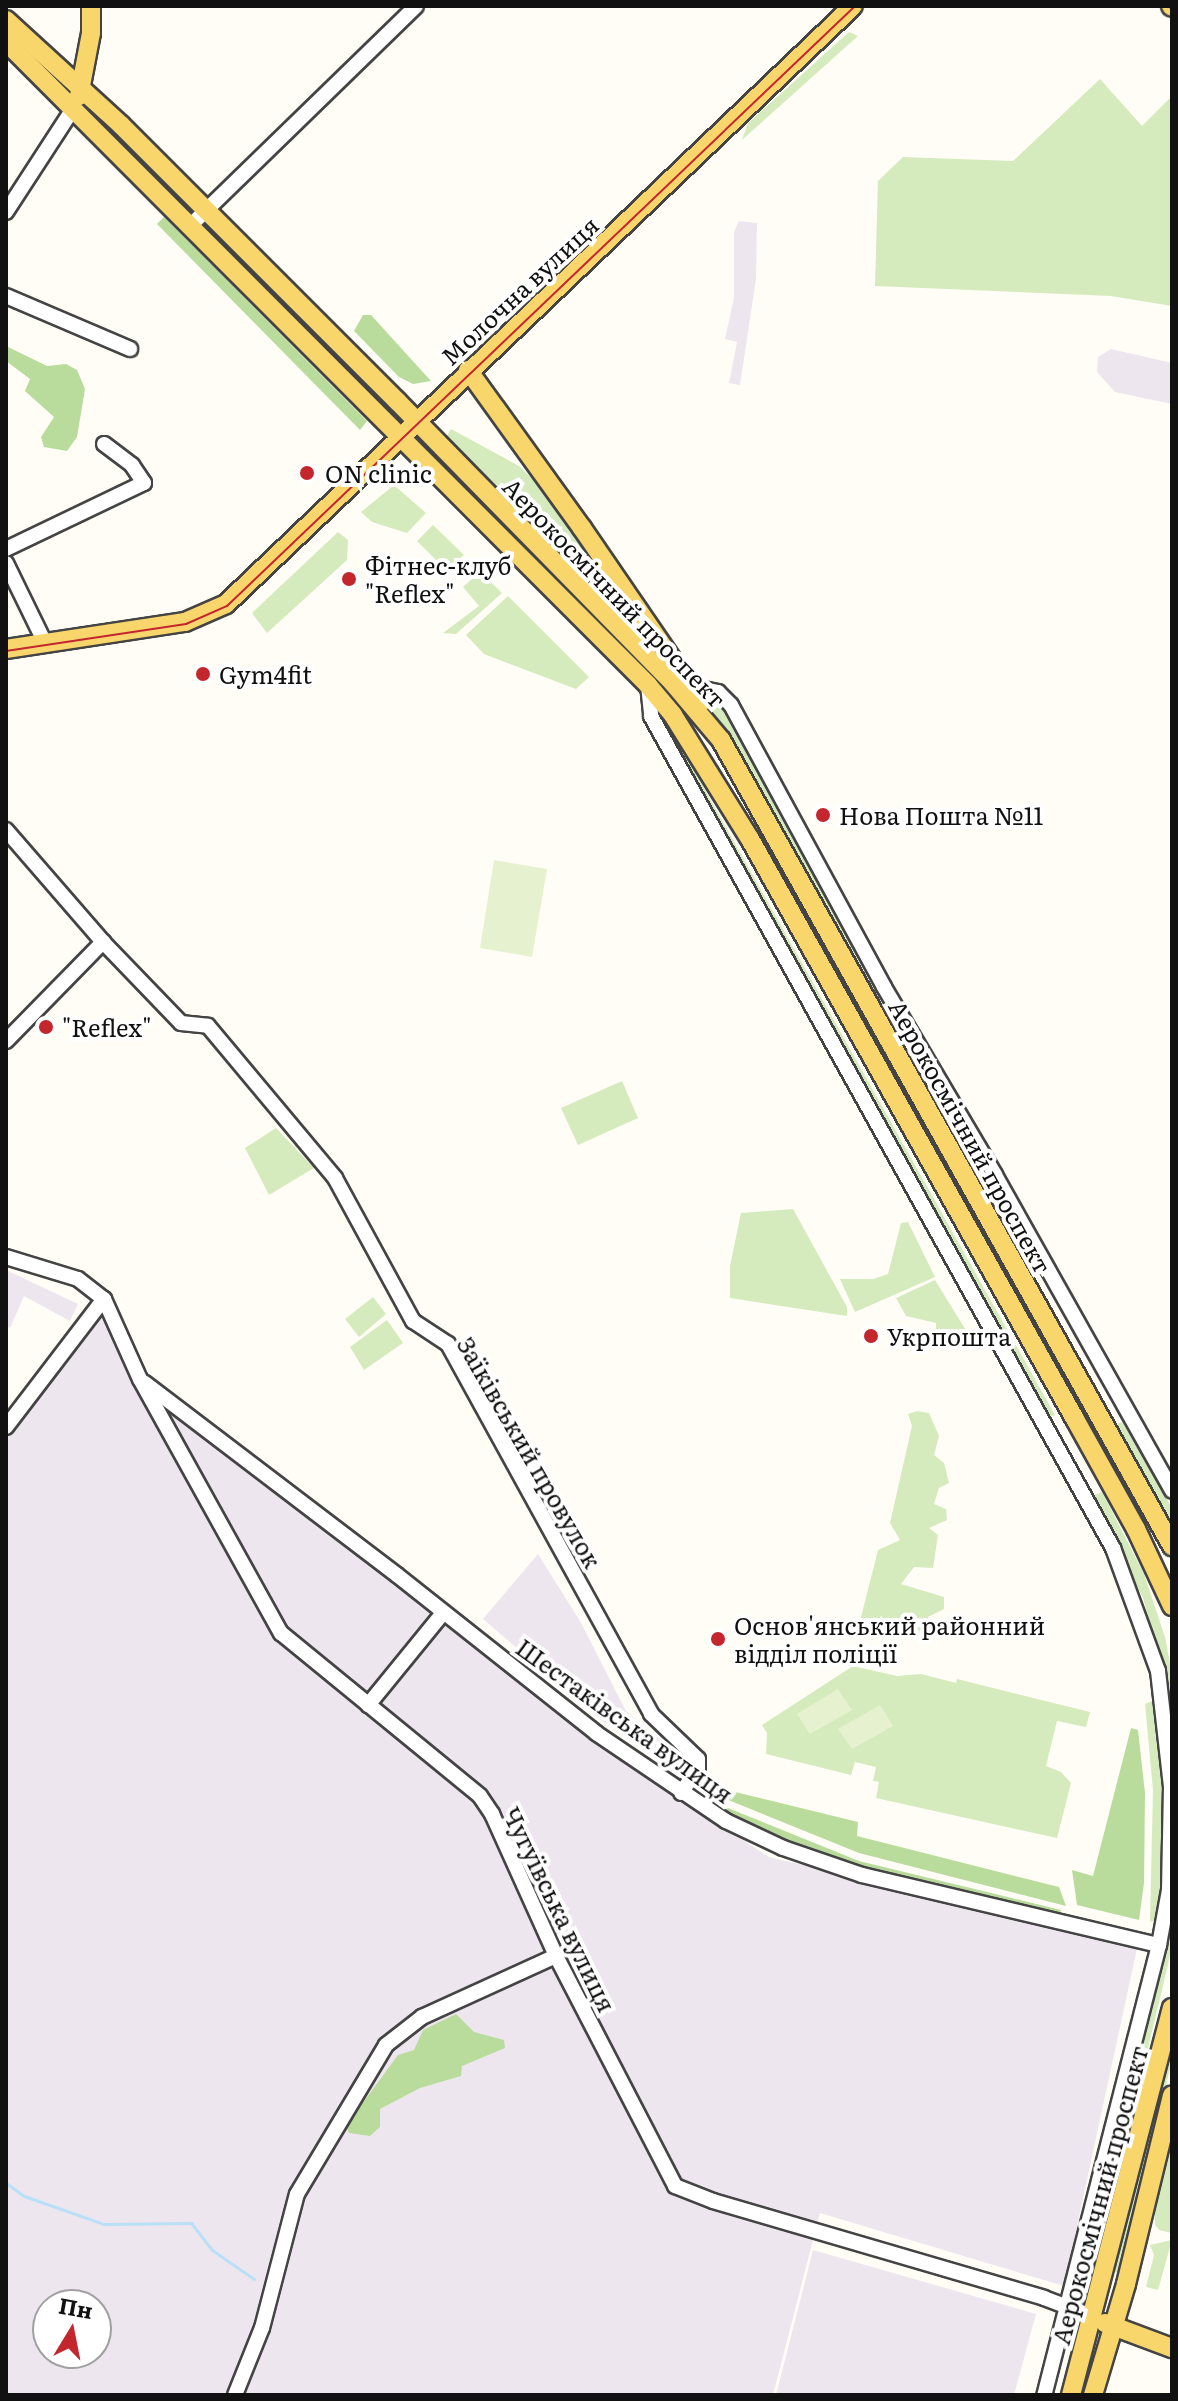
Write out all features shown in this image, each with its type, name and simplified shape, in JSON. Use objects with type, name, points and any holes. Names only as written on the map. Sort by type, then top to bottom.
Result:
[{"type":"main road","points":[[73,109],[82,89],[91,6]]},
{"type":"main road","name":"Молочна вулиця","points":[[45,643],[185,622],[219,609],[853,6]]},
{"type":"main road","name":"Аерокосмічний проспект","points":[[6,20],[206,209],[632,642],[682,684],[721,740],[1172,1546]]},
{"type":"main road","name":"Аерокосмічний проспект","points":[[6,42],[648,685],[699,752],[1111,1483],[1172,1606]]},
{"type":"main road","points":[[88,52],[93,84],[103,109]]},
{"type":"main road","points":[[468,370],[647,621],[682,684]]},
{"type":"main road","points":[[632,642],[649,643],[647,621]]},
{"type":"main road","points":[[6,649],[45,643]]},
{"type":"main road","name":"Аерокосмічний проспект","points":[[1071,2395],[1172,2008]]},
{"type":"main road","name":"Аерокосмічний проспект","points":[[1093,2395],[1172,2096]]},
{"type":"main road","points":[[1092,2316],[1113,2327],[1172,2348]]},
{"type":"street","points":[[190,226],[416,6]]},
{"type":"street","points":[[6,212],[73,109]]},
{"type":"street","points":[[6,296],[130,349]]},
{"type":"street","points":[[6,549],[144,483],[132,465],[104,444]]},
{"type":"street","points":[[6,563],[45,643]]},
{"type":"street","points":[[682,684],[718,692],[731,705],[884,987],[995,1175],[1172,1491]]},
{"type":"street","points":[[648,685],[651,716],[1087,1499],[1129,1585],[1158,1671],[1171,1786],[1169,1890],[1159,1945],[1044,2395]]},
{"type":"street","name":"Заїківський провулок","points":[[6,830],[103,942],[181,1023],[208,1026],[335,1178],[413,1321],[448,1344],[651,1714],[698,1759],[698,1768],[681,1793]]},
{"type":"street","points":[[6,1041],[103,942]]},
{"type":"street","points":[[6,1257],[78,1279],[104,1299],[6,1427]]},
{"type":"street","name":"Чугуївська вулиця","points":[[104,1299],[140,1379],[281,1633],[480,1796],[492,1814],[556,1956],[675,2186],[713,2201],[1069,2306],[1092,2316]]},
{"type":"street","name":"Шестаківська вулиця","points":[[140,1379],[596,1733],[726,1821],[783,1848],[862,1875],[1159,1945]]},
{"type":"street","points":[[368,1705],[443,1613]]},
{"type":"street","points":[[235,2395],[262,2328],[297,2194],[386,2045],[422,2017],[556,1956]]},
{"type":"shaded area","points":[[739,221],[757,223],[756,279],[740,385],[729,383],[737,342],[725,339],[734,298],[734,232]]},
{"type":"shaded area","points":[[1111,349],[1172,363],[1172,404],[1115,392],[1097,372],[1098,357]]},
{"type":"shaded area","points":[[6,1270],[78,1304],[70,1321],[24,1296],[10,1328],[6,1326]]},
{"type":"shaded area","points":[[102,1309],[136,1387],[391,1577],[650,1779],[769,1857],[1138,1944],[1064,2286],[820,2213],[773,2395],[6,2395],[6,1425]]},
{"type":"shaded area","points":[[538,1554],[580,1621],[626,1711],[686,1761],[677,1775],[598,1718],[483,1619]]},
{"type":"shaded area","points":[[813,2250],[1036,2314],[1014,2395],[776,2395]]},
{"type":"green space","points":[[849,32],[858,36],[742,140],[748,123]]},
{"type":"green space","points":[[1100,79],[1142,126],[1172,96],[1172,306],[1111,296],[875,286],[878,181],[903,157],[1013,161]]},
{"type":"green space","points":[[164,217],[367,421],[360,430],[157,224]]},
{"type":"green space","points":[[363,315],[371,315],[431,381],[413,384],[399,377],[354,331]]},
{"type":"green space","points":[[6,346],[47,366],[66,364],[77,370],[85,389],[77,437],[67,451],[44,447],[41,437],[54,417],[25,391],[30,379],[6,361]]},
{"type":"green space","points":[[451,429],[519,466],[541,487],[644,640],[446,438]]},
{"type":"green space","points":[[394,485],[426,513],[407,533],[372,522],[361,512]]},
{"type":"green space","points":[[433,525],[464,555],[446,570],[417,541]]},
{"type":"green space","points":[[338,532],[348,540],[347,560],[267,633],[252,613]]},
{"type":"green space","points":[[480,572],[502,593],[456,634],[443,633],[479,606],[463,587]]},
{"type":"green space","points":[[508,596],[589,677],[576,689],[484,654],[466,635]]},
{"type":"green space","points":[[708,696],[728,712],[768,780],[1026,1246],[1024,1250],[727,731],[704,700]]},
{"type":"green space","points":[[663,726],[672,731],[1055,1415],[1046,1418]]},
{"type":"green space","points":[[494,860],[547,869],[532,957],[480,948]]},
{"type":"green space","points":[[622,1081],[638,1118],[578,1145],[561,1108]]},
{"type":"green space","points":[[276,1128],[314,1168],[269,1195],[245,1148]]},
{"type":"green space","points":[[793,1209],[847,1307],[847,1316],[730,1298],[730,1266],[741,1213]]},
{"type":"green space","points":[[908,1222],[935,1277],[855,1312],[840,1279],[873,1279],[888,1274],[901,1223]]},
{"type":"green space","points":[[935,1280],[967,1332],[969,1338],[965,1345],[936,1336],[936,1323],[906,1316],[896,1298]]},
{"type":"green space","points":[[373,1297],[386,1314],[359,1337],[345,1319]]},
{"type":"green space","points":[[387,1320],[403,1343],[364,1370],[350,1347]]},
{"type":"green space","points":[[917,1411],[929,1413],[939,1436],[934,1455],[944,1463],[949,1483],[939,1488],[934,1504],[946,1509],[947,1520],[929,1528],[938,1535],[933,1568],[914,1567],[901,1584],[944,1597],[944,1609],[928,1617],[931,1633],[889,1633],[872,1640],[859,1625],[878,1550],[900,1540],[890,1523],[912,1426],[908,1414]]},
{"type":"green space","points":[[1122,1422],[1172,1508],[1172,1525],[1117,1424]]},
{"type":"green space","points":[[1102,1492],[1144,1574],[1165,1637],[1172,1674],[1172,1754],[1163,1672],[1143,1598],[1092,1496]]},
{"type":"green space","points":[[853,1666],[897,1676],[921,1674],[956,1683],[957,1679],[1090,1712],[1086,1727],[1057,1721],[1046,1766],[1061,1772],[1071,1783],[1057,1838],[876,1798],[879,1782],[873,1781],[876,1767],[855,1762],[851,1775],[766,1754],[767,1733],[762,1725]]},
{"type":"green space","points":[[838,1689],[852,1710],[810,1734],[797,1714]]},
{"type":"green space","points":[[1152,1701],[1163,1787],[1163,1895],[1156,1920],[1150,1922],[1153,1790],[1145,1704]]},
{"type":"green space","points":[[880,1705],[893,1726],[852,1749],[838,1729]]},
{"type":"green space","points":[[1131,1728],[1138,1730],[1145,1793],[1144,1883],[1139,1920],[1077,1905],[1072,1870],[1093,1876]]},
{"type":"green space","points":[[723,1789],[858,1822],[857,1836],[1059,1887],[1066,1906],[859,1853],[721,1797]]},
{"type":"green space","points":[[728,1808],[859,1861],[1061,1910],[1060,1914],[860,1866],[775,1838],[724,1811]]},
{"type":"green space","points":[[1172,1897],[1172,1944],[1168,1965],[1095,2268],[1083,2267]]},
{"type":"green space","points":[[456,2014],[474,2032],[504,2040],[505,2048],[462,2066],[461,2076],[420,2088],[380,2109],[380,2127],[370,2136],[349,2133],[347,2128],[362,2104],[398,2055],[414,2050],[423,2030]]},
{"type":"green space","points":[[1172,2050],[1172,2061],[1118,2273],[1113,2271]]},
{"type":"green space","points":[[1172,2141],[1172,2233],[1159,2230],[1155,2225],[1155,2209]]},
{"type":"green space","points":[[1172,2240],[1158,2290],[1146,2287],[1154,2255],[1150,2245]]},
{"type":"waterway","points":[[6,2183],[24,2196],[104,2224],[191,2223],[212,2250],[254,2279]]},
{"type":"tram line","points":[[6,651],[186,624],[227,606],[855,6]]},
{"type":"tram line","points":[[1169,6],[1172,10]]},
{"type":"place","name":"ON clinic","points":[[307,473]]},
{"type":"place","name":"Фітнес-клуб \"Reflex\"","points":[[349,579]]},
{"type":"place","name":"Gym4fit","points":[[203,674]]},
{"type":"place","name":"Нова Пошта №11","points":[[823,815]]},
{"type":"place","name":"\"Reflex\"","points":[[46,1027]]},
{"type":"place","name":"Укрпошта","points":[[871,1336]]},
{"type":"place","name":"Основ'янський районний відділ поліції","points":[[718,1639]]}]
